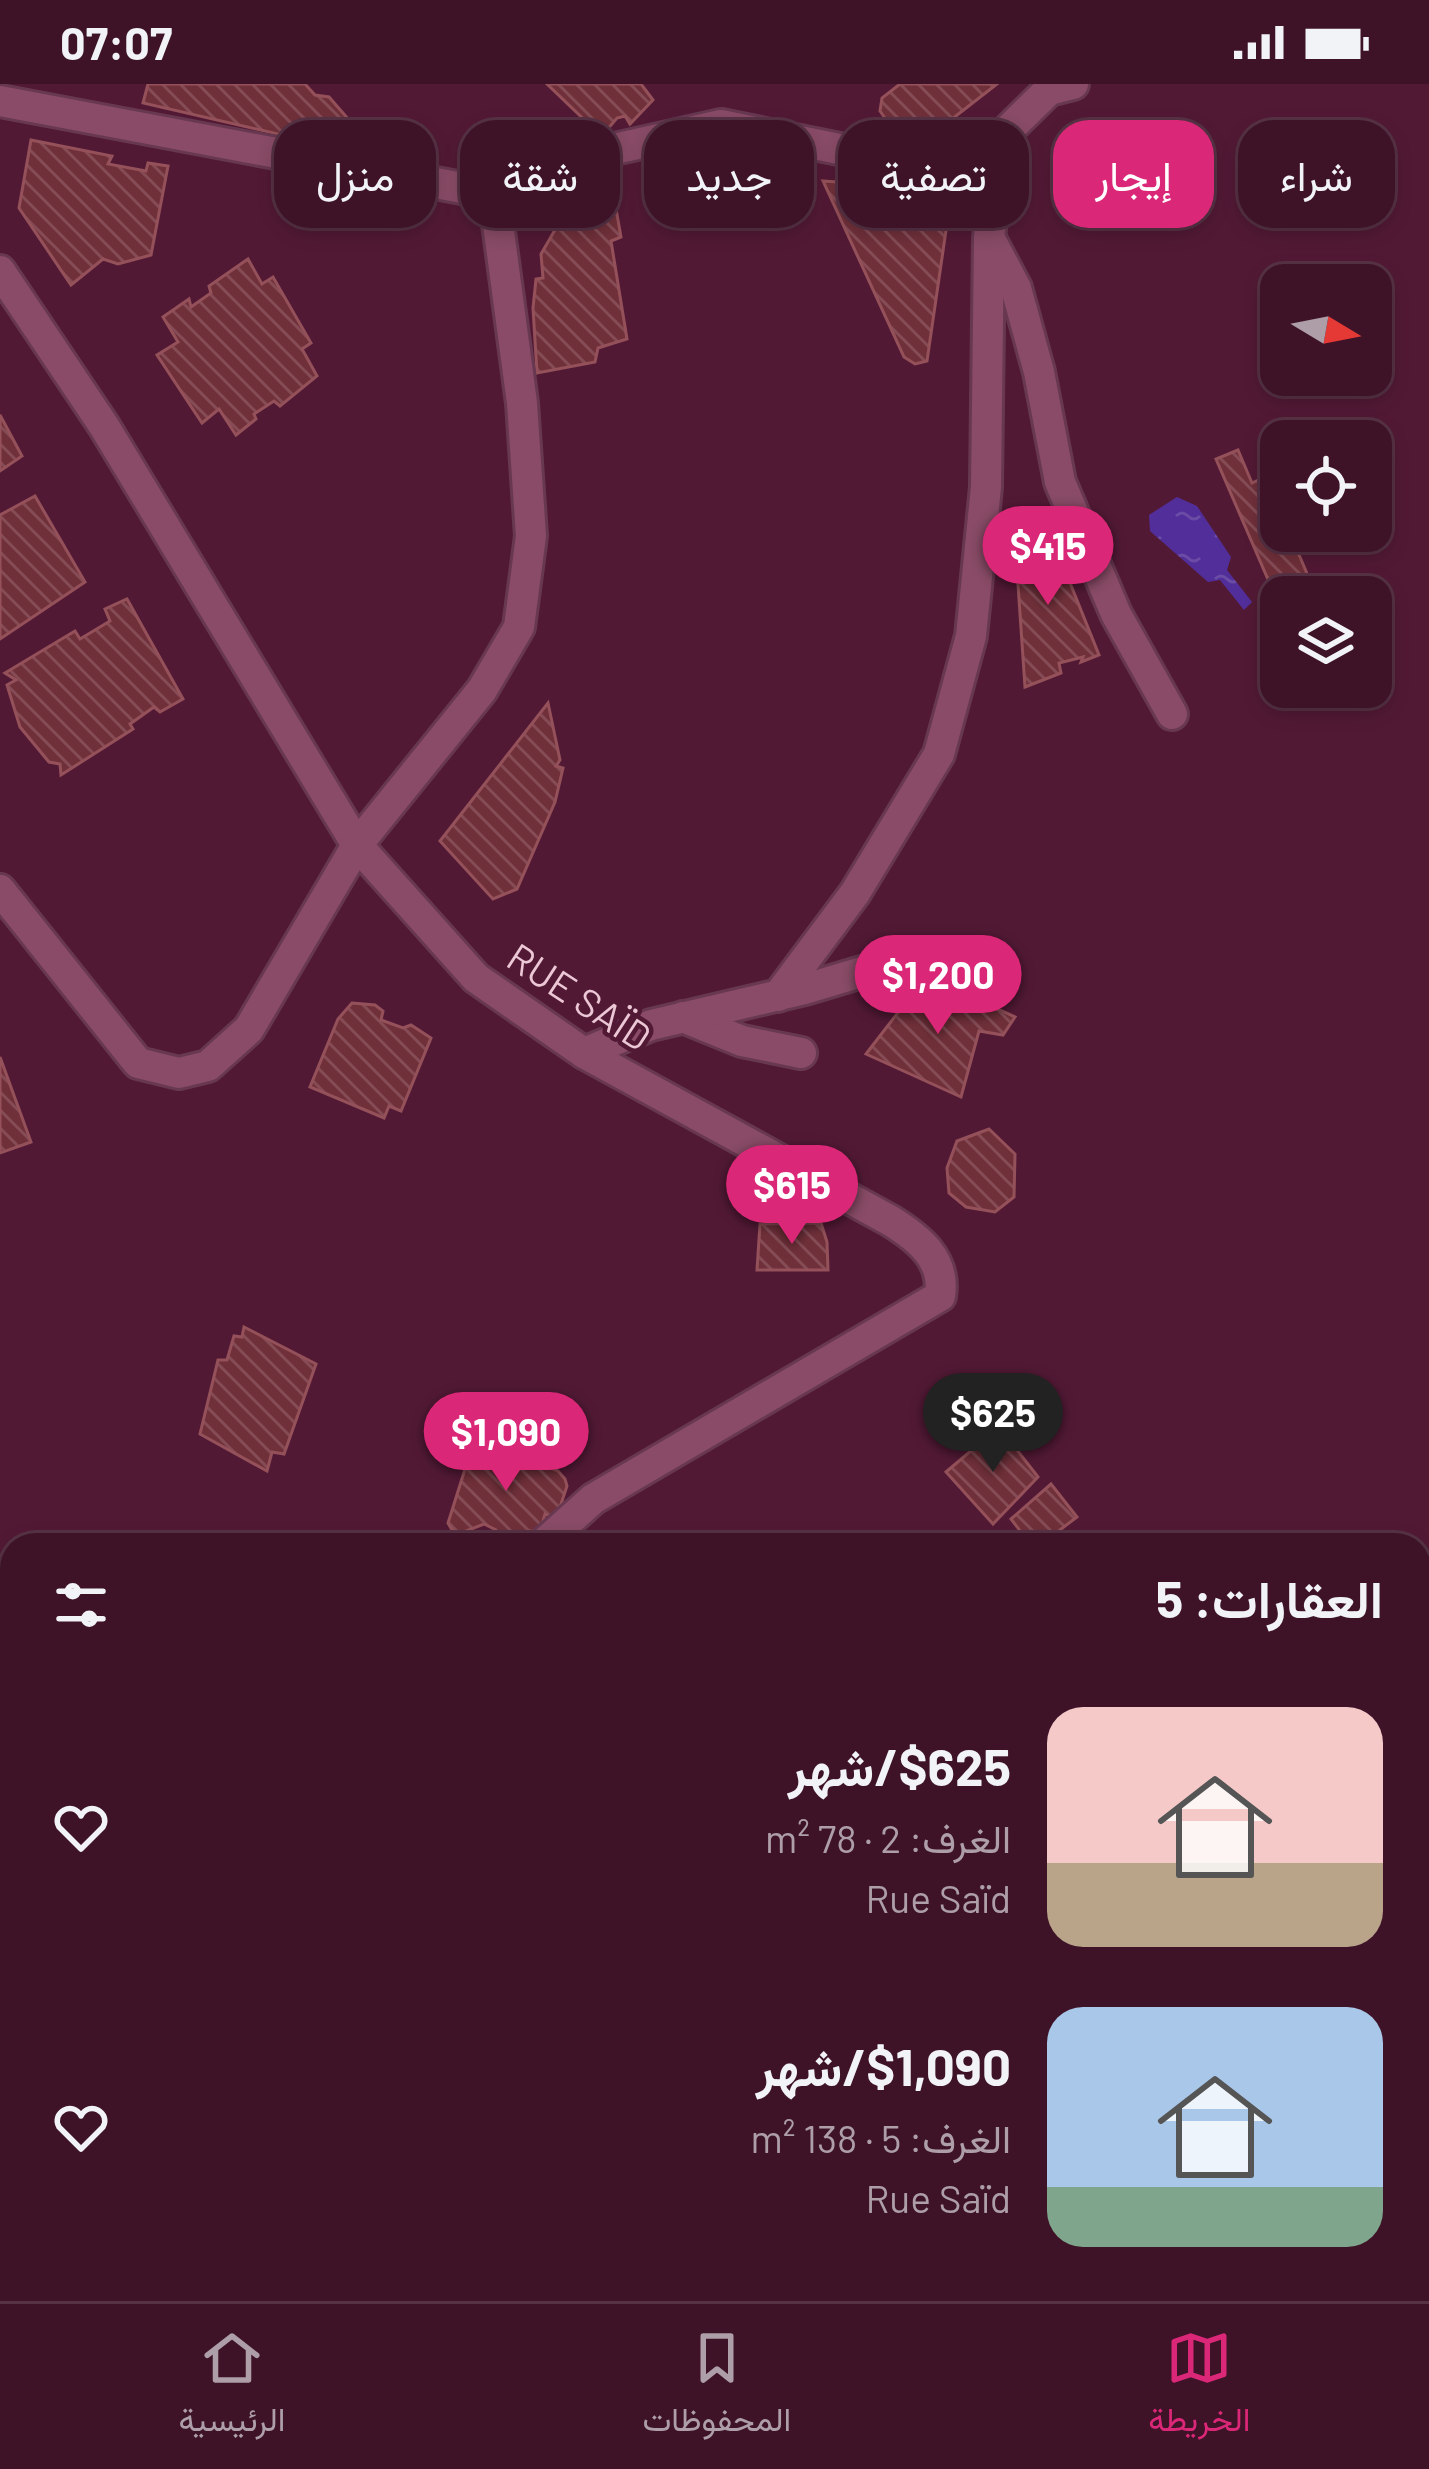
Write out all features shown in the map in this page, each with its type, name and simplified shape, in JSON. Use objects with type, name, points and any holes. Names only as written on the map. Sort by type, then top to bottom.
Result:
[{"type":"street","points":[[1019,120],[1049,90],[1073,84]]},
{"type":"street","points":[[0,101],[460,188]]},
{"type":"street","points":[[620,148],[721,125],[838,149]]},
{"type":"street","points":[[0,890],[138,1063],[179,1073],[208,1066],[249,1029],[357,845],[482,690],[519,627],[529,514],[522,403],[499,228]]},
{"type":"street","points":[[778,996],[855,893],[939,754],[971,636],[986,487],[990,228]]},
{"type":"street","points":[[989,238],[1016,288],[1039,372],[1060,482],[1116,614],[1172,714]]},
{"type":"street","name":"RUE SAÏD","points":[[0,271],[104,426],[357,845],[476,978],[584,1053],[926,1244],[942,1283],[940,1296],[593,1499],[555,1533]]},
{"type":"street","points":[[584,1053],[651,1025],[778,996],[925,953]]},
{"type":"street","points":[[683,1018],[742,1041],[801,1053]]},
{"type":"water","points":[[1177,497],[1197,506],[1231,557],[1227,570],[1252,602],[1244,610],[1220,580],[1208,582],[1150,531],[1149,515]]},
{"type":"building","points":[[148,84],[305,84],[315,95],[329,97],[349,120],[274,120],[274,133],[143,103]]},
{"type":"building","points":[[547,84],[641,84],[653,100],[630,124],[625,116],[585,120]]},
{"type":"building","points":[[900,84],[997,84],[952,119],[886,120],[880,111],[882,98]]},
{"type":"building","points":[[31,140],[112,156],[108,164],[146,171],[148,163],[168,166],[151,255],[118,264],[103,259],[71,285],[19,208]]},
{"type":"building","points":[[823,181],[838,182],[838,214]]},
{"type":"building","points":[[556,228],[619,228],[621,237],[611,241],[627,339],[598,348],[595,362],[537,373],[533,308],[536,279],[543,278],[541,254]]},
{"type":"building","points":[[845,228],[946,228],[927,361],[915,364],[904,357]]},
{"type":"building","points":[[248,259],[262,284],[273,277],[311,343],[302,349],[317,376],[280,406],[274,401],[254,414],[256,419],[236,435],[219,409],[202,423],[157,355],[178,342],[163,317],[189,299],[191,307],[211,293],[209,286]]},
{"type":"building","points":[[0,415],[22,456],[0,471]]},
{"type":"building","points":[[1238,450],[1252,483],[1260,479],[1260,552],[1298,552],[1308,576],[1267,576],[1216,459]]},
{"type":"building","points":[[35,496],[85,582],[0,639],[0,515]]},
{"type":"building","points":[[1035,521],[1048,528],[1099,655],[1059,663],[1061,673],[1025,687],[1016,555],[1020,527]]},
{"type":"building","points":[[127,599],[183,699],[160,712],[154,707],[130,724],[133,729],[61,775],[60,764],[49,762],[20,727],[7,685],[16,680],[5,673],[75,631],[80,639],[110,621],[105,609]]},
{"type":"building","points":[[548,703],[560,760],[556,766],[563,768],[555,802],[517,889],[493,899],[440,841]]},
{"type":"building","points":[[920,984],[1015,1017],[1003,1035],[979,1031],[961,1097],[866,1054]]},
{"type":"building","points":[[352,1003],[375,1005],[383,1011],[381,1020],[403,1028],[411,1025],[431,1038],[401,1111],[389,1106],[384,1118],[310,1087],[338,1019]]},
{"type":"building","points":[[0,1057],[31,1142],[0,1153]]},
{"type":"building","points":[[989,1129],[1015,1154],[1014,1197],[995,1212],[966,1207],[949,1193],[947,1168],[957,1141]]},
{"type":"building","points":[[821,1223],[828,1270],[757,1270],[760,1224]]},
{"type":"building","points":[[244,1327],[316,1364],[284,1454],[272,1452],[267,1471],[200,1434],[218,1360],[227,1360],[234,1336],[242,1337]]},
{"type":"building","points":[[999,1427],[1038,1477],[993,1524],[946,1472]]},
{"type":"building","points":[[487,1439],[499,1446],[499,1455],[508,1450],[558,1471],[567,1486],[556,1519],[545,1514],[540,1531],[528,1533],[496,1533],[484,1524],[461,1533],[452,1530],[448,1523],[466,1466],[464,1456],[472,1445]]},
{"type":"building","points":[[1051,1484],[1077,1517],[1056,1533],[1022,1533],[1011,1519]]}]
